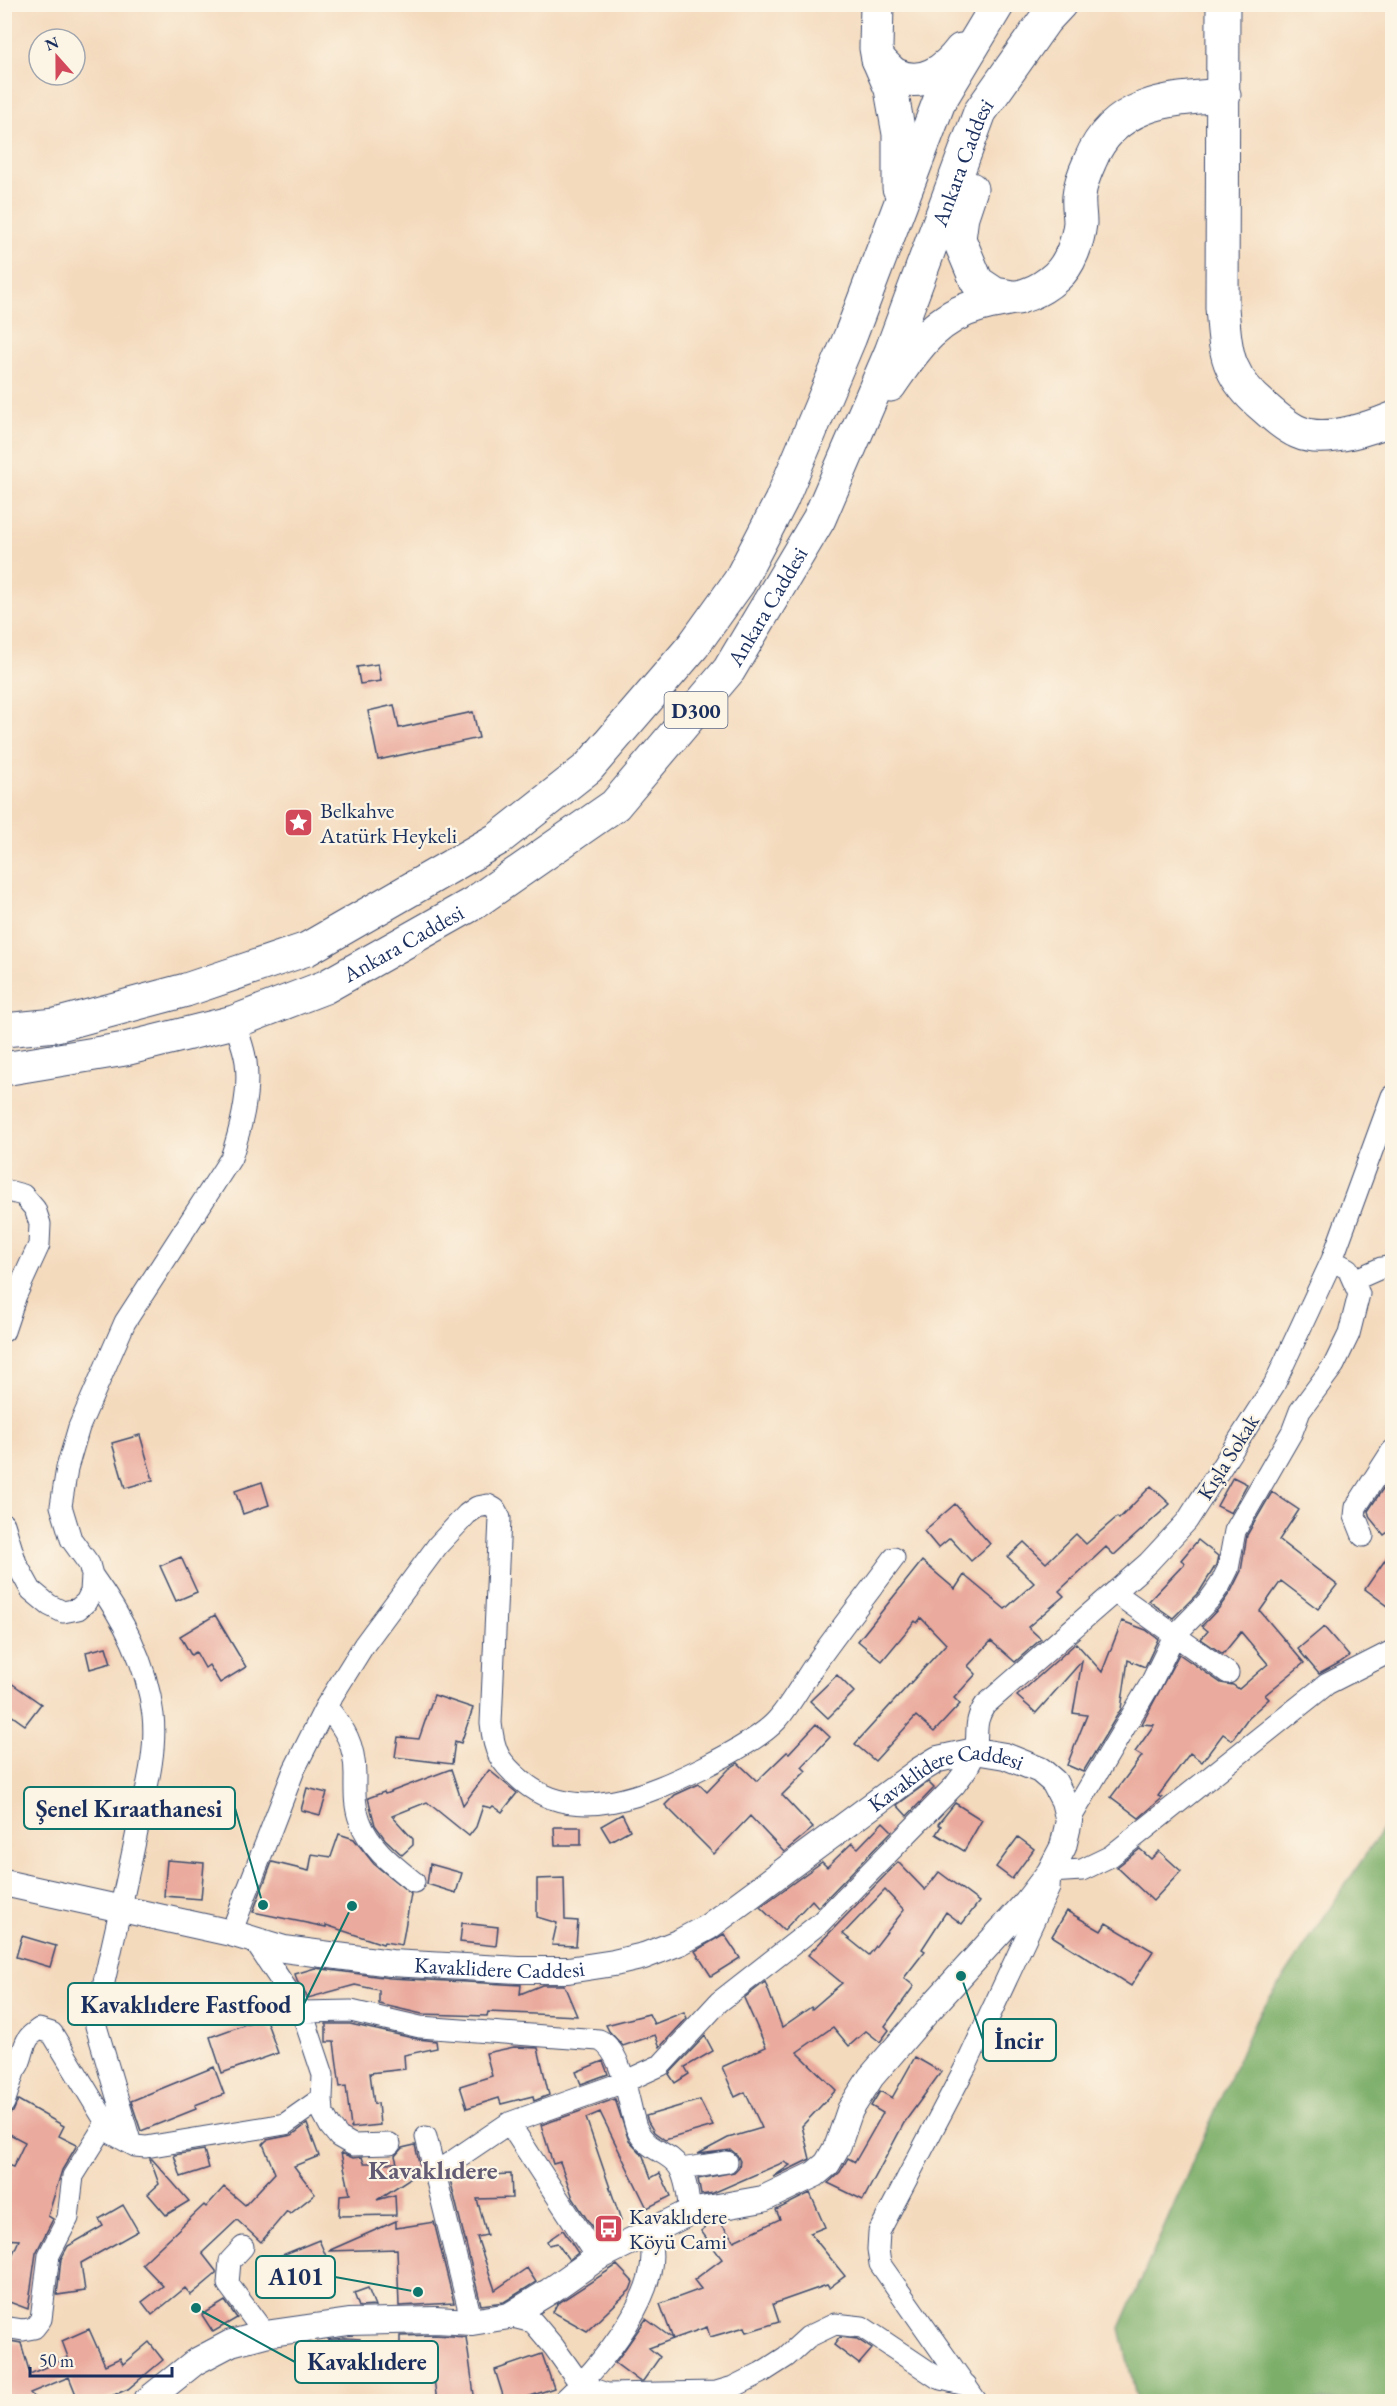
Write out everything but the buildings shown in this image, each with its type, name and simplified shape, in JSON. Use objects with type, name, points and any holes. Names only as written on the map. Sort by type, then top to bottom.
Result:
[{"type":"highway","points":[[877,4],[876,48],[878,59],[891,89],[899,134],[900,172],[897,213]]},
{"type":"highway","points":[[878,59],[896,75],[917,80],[933,76],[954,60],[997,4]]},
{"type":"highway","name":"Ankara Caddesi","points":[[4,1030],[56,1025],[186,990],[307,949],[498,839],[588,768],[693,646],[739,582],[781,501],[850,337],[939,102],[997,4]]},
{"type":"highway","name":"Ankara Caddesi","points":[[4,1069],[125,1049],[234,1022],[324,987],[474,903],[615,805],[729,670],[819,519],[891,352],[980,112],[1045,20],[1060,4]]},
{"type":"highway","points":[[1223,4],[1222,308],[1227,350],[1232,368],[1256,400],[1281,422],[1299,433],[1329,436],[1366,430],[1392,419]]},
{"type":"highway","points":[[856,433],[926,336],[945,320],[979,305],[1020,298],[1059,275],[1072,252],[1080,224],[1079,195],[1084,175],[1094,151],[1106,132],[1124,116],[1153,104],[1182,98],[1224,95]]},
{"type":"highway","points":[[980,112],[974,180],[962,216],[959,239],[977,282],[995,294],[1020,298]]},
{"type":"street","points":[[4,1524],[16,1563],[32,1590],[49,1605],[63,1612],[78,1608],[86,1602],[91,1592],[92,1575],[89,1564],[71,1539],[61,1506],[67,1468],[80,1427],[125,1322],[231,1158],[240,1132],[245,1104],[246,1062],[234,1022]]},
{"type":"street","name":"Kışla Sokak","points":[[975,1751],[977,1717],[985,1705],[1148,1563],[1187,1521],[1212,1484],[1274,1385],[1332,1260],[1392,1096]]},
{"type":"street","points":[[4,1190],[23,1195],[35,1209],[40,1224],[39,1245],[16,1295],[4,1331]]},
{"type":"street","points":[[145,2402],[195,2362],[231,2343],[265,2334],[349,2322],[435,2320],[472,2322],[509,2316],[597,2258],[648,2235],[690,2212],[763,2199],[803,2181],[827,2164],[838,2145],[850,2110],[871,2077],[919,2020],[1027,1902],[1050,1872],[1063,1847],[1069,1821],[1151,1683],[1174,1636],[1210,1599],[1220,1585],[1228,1569],[1235,1531],[1292,1432],[1300,1411],[1334,1365],[1349,1334],[1359,1294],[1348,1269],[1332,1260]]},
{"type":"street","points":[[1354,1280],[1381,1268],[1392,1266]]},
{"type":"street","points":[[1363,1536],[1354,1515],[1356,1507],[1392,1451]]},
{"type":"street","points":[[390,2144],[352,2145],[339,2137],[323,2113],[321,2098],[323,2075],[302,2012],[242,1936],[294,1770],[326,1706],[363,1645],[438,1545],[467,1514],[488,1505],[495,1509],[500,1518],[501,1532],[491,1723],[494,1748],[507,1768],[534,1791],[557,1802],[588,1805],[626,1799],[679,1780],[733,1753],[776,1721],[894,1558]]},
{"type":"street","points":[[92,1575],[117,1610],[134,1646],[147,1681],[153,1717],[152,1763],[96,2018],[96,2026],[131,2144]]},
{"type":"street","points":[[1114,1592],[1228,1672]]},
{"type":"street","points":[[1050,1872],[1082,1870],[1111,1856],[1327,1684],[1392,1651]]},
{"type":"street","points":[[326,1706],[344,1728],[353,1751],[355,1798],[360,1821],[370,1839],[390,1863],[414,1882]]},
{"type":"street","points":[[435,2173],[509,2123],[624,2082],[661,2065],[720,2002],[820,1923],[955,1785],[971,1762],[975,1751]]},
{"type":"street","name":"Kavaklidere Caddesi","points":[[4,1883],[242,1936],[284,1949],[391,1963],[519,1970],[568,1970],[644,1956],[680,1942],[708,1927],[938,1759],[975,1751],[1005,1756],[1041,1770],[1054,1782],[1064,1801],[1069,1821]]},
{"type":"street","points":[[971,2393],[880,2264],[879,2232],[966,2066],[1049,1888],[1050,1872]]},
{"type":"street","points":[[302,2012],[351,2011],[420,2027],[599,2040],[611,2048],[641,2135],[655,2150],[669,2157],[681,2169],[690,2212]]},
{"type":"street","points":[[4,2103],[9,2074],[22,2058],[28,2039],[39,2029],[52,2033],[112,2134],[131,2144],[146,2147],[285,2124],[321,2098]]},
{"type":"street","points":[[509,2123],[597,2258]]},
{"type":"street","points":[[4,2327],[23,2330],[34,2328],[41,2319],[49,2255],[68,2218],[73,2176],[105,2125]]},
{"type":"street","points":[[426,2137],[472,2322]]},
{"type":"street","points":[[681,2169],[727,2162]]},
{"type":"street","points":[[562,2402],[581,2385],[634,2314],[646,2289],[653,2260],[653,2246],[648,2235]]},
{"type":"street","points":[[243,2247],[230,2261],[228,2284],[265,2334]]},
{"type":"street","points":[[509,2316],[533,2322],[581,2385],[607,2394],[716,2392],[733,2387],[786,2358],[808,2337],[835,2324],[862,2327],[938,2378],[971,2393]]},
{"type":"green space","points":[[1392,1815],[1392,2401],[1137,2401],[1120,2328],[1254,2022]]},
{"type":"place","name":"Belkahve Atatürk Heykeli","points":[[299,823]]},
{"type":"place","name":"Şenel Kıraathanesi","points":[[263,1905]]},
{"type":"place","name":"Kavaklıdere Fastfood","points":[[352,1906]]},
{"type":"place","name":"İncir","points":[[961,1976]]},
{"type":"place","name":"Kavaklıdere Köyü Cami","points":[[608,2229]]},
{"type":"place","name":"A101","points":[[418,2292]]},
{"type":"place","name":"Kavaklıdere","points":[[196,2308]]},
{"type":"district","name":"Kavaklıdere","points":[[433,2170]]}]
